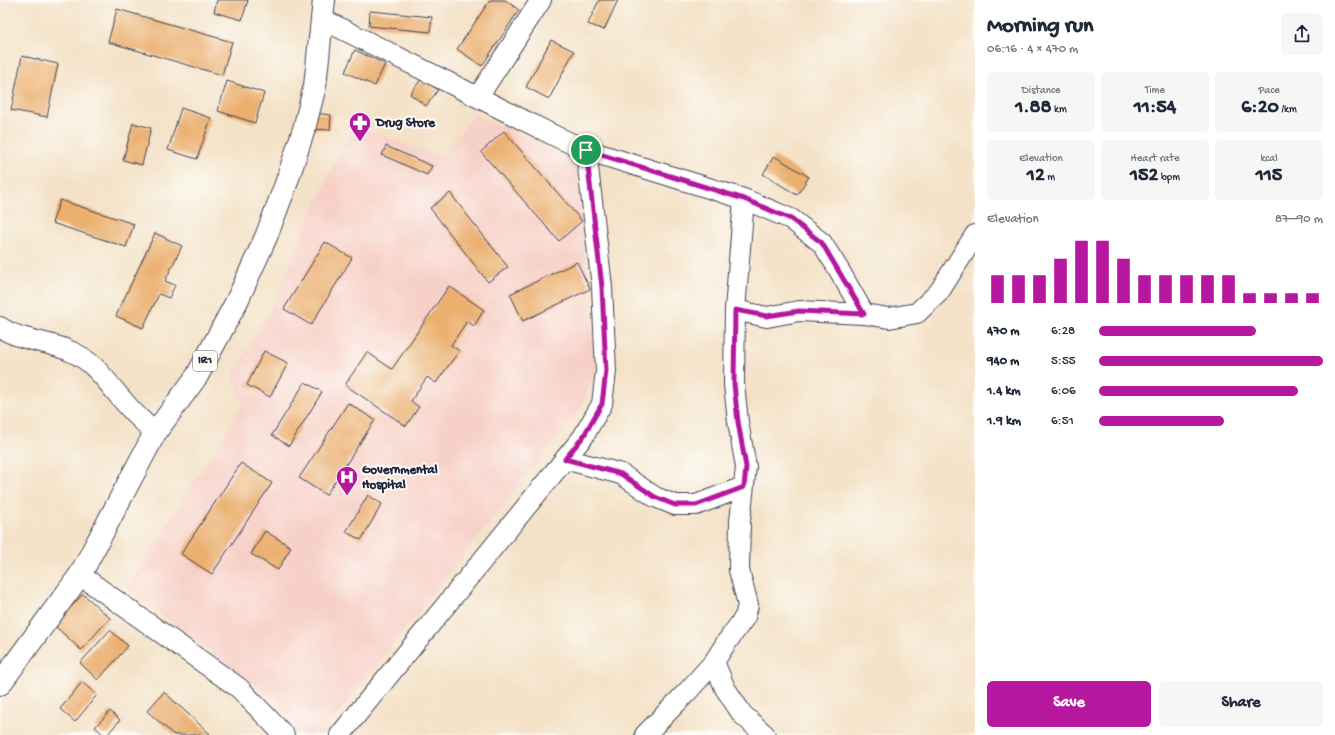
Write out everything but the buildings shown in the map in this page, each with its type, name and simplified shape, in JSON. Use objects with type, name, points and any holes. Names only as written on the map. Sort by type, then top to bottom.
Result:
[{"type":"main road","name":"IR1","points":[[0,684],[80,575],[155,433],[197,376],[236,301],[266,237],[286,184],[304,129],[315,86],[323,10]]},
{"type":"street","points":[[478,98],[541,0]]},
{"type":"street","points":[[323,10],[478,98],[586,150],[744,199],[791,219],[822,243],[864,314]]},
{"type":"street","points":[[340,735],[583,437],[602,404],[606,371],[602,287],[586,150]]},
{"type":"street","points":[[645,735],[714,662],[726,642],[745,617],[748,605],[739,570],[740,521],[746,467],[738,422],[734,384],[735,310],[744,199]]},
{"type":"street","points":[[735,310],[767,316],[799,311],[864,314],[889,318],[917,313],[939,292],[975,235]]},
{"type":"street","points":[[0,327],[23,337],[73,352],[79,356],[98,369],[127,406],[155,433]]},
{"type":"street","points":[[565,459],[621,474],[655,497],[675,505],[696,505],[744,487]]},
{"type":"street","points":[[80,575],[239,688],[284,735]]},
{"type":"street","points":[[714,662],[724,688],[742,714],[765,735]]},
{"type":"shaded area","name":"Governmental Hospital","points":[[474,114],[575,159],[597,371],[581,407],[321,735],[302,735],[279,704],[127,588],[243,405],[233,375],[273,305],[296,247],[352,125],[442,157]]},
{"type":"place","name":"Drug Store","points":[[360,142]]},
{"type":"place","name":"Governmental Hospital","points":[[347,496]]},
{"type":"route","points":[[586,150],[744,199],[791,219],[822,243],[864,314],[799,311],[767,316],[735,310],[734,384],[738,422],[746,467],[744,487],[696,505],[675,505],[655,497],[621,474],[565,459],[583,437],[602,404],[606,371],[602,287],[586,150]]}]
